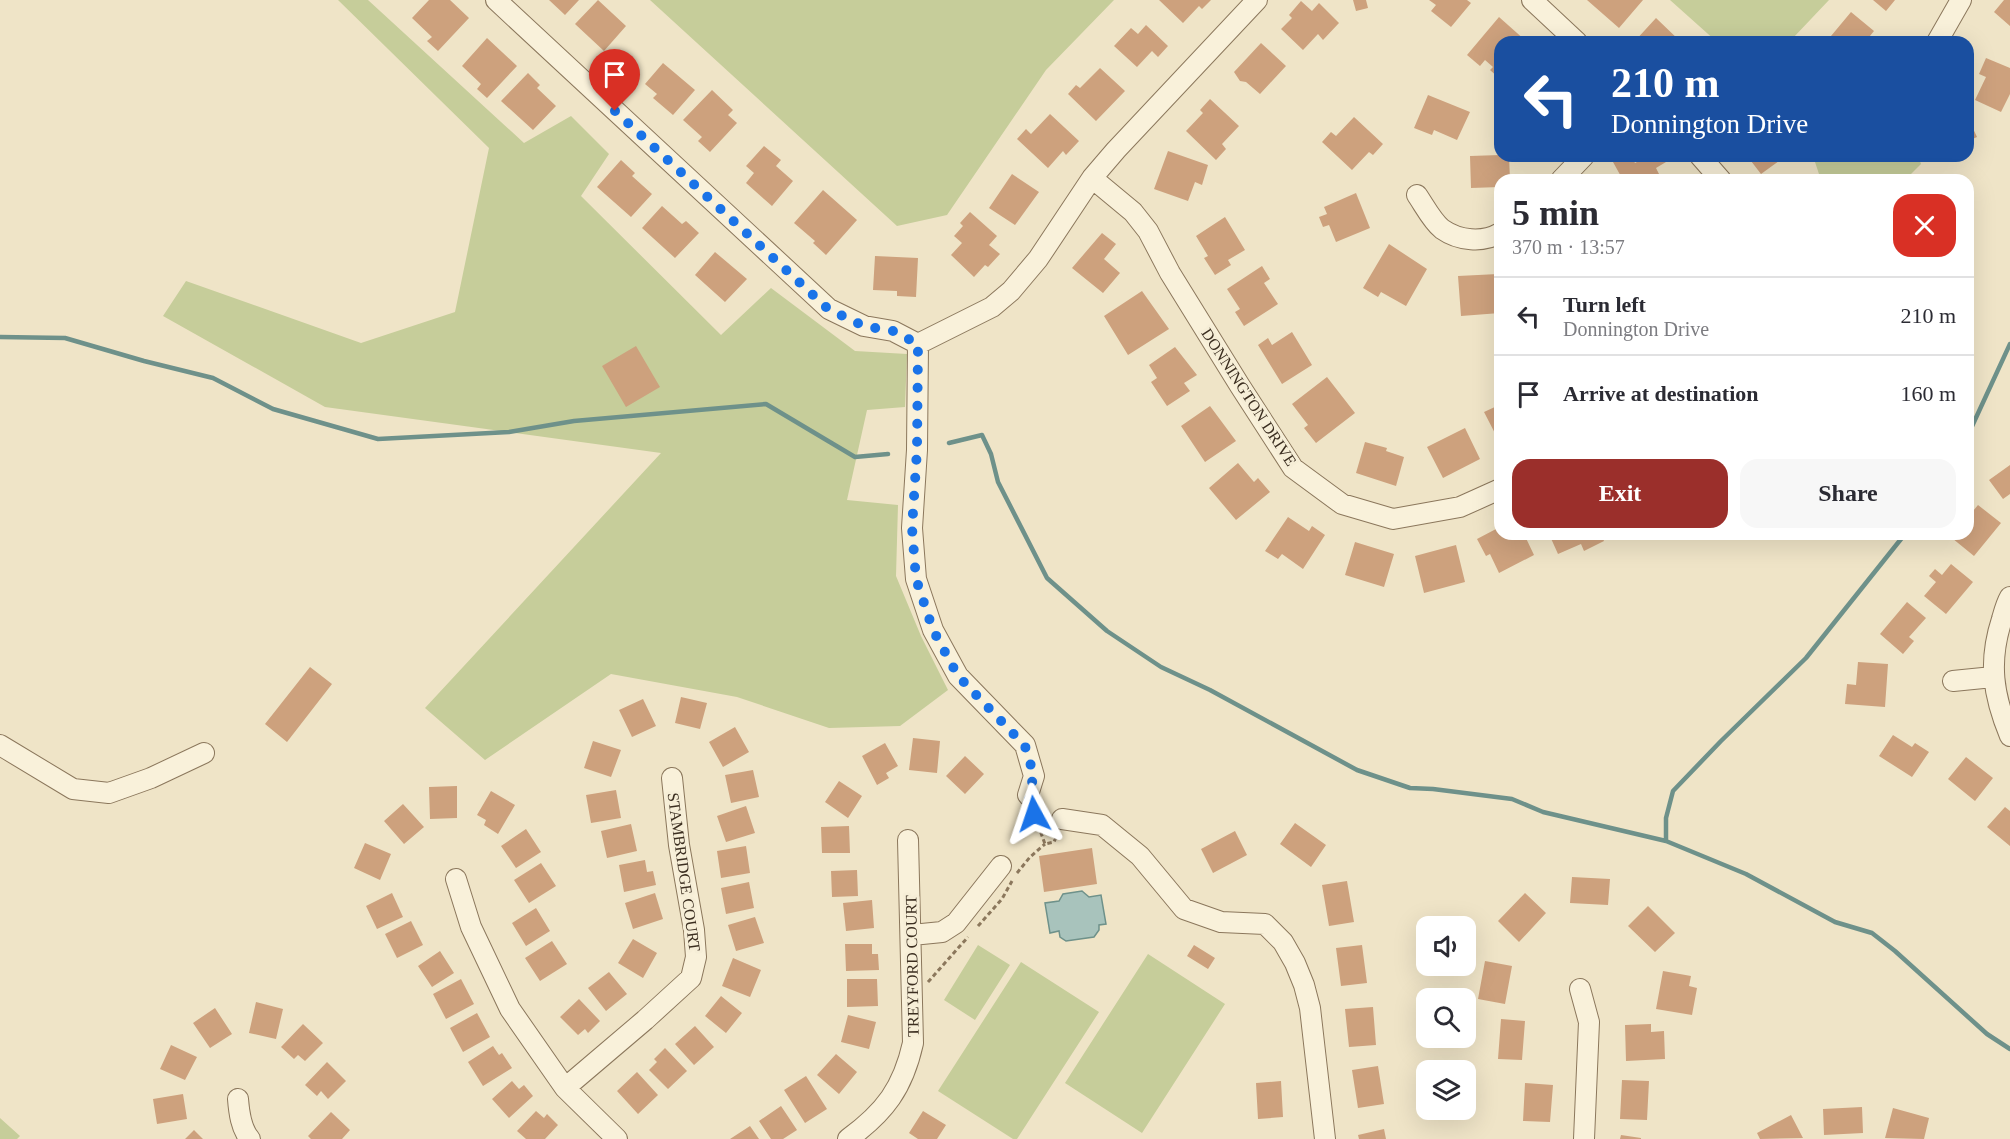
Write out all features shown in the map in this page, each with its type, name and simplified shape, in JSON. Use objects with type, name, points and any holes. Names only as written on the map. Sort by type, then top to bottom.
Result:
[{"type":"street","points":[[496,0],[828,309],[864,326],[893,331],[918,344]]},
{"type":"street","points":[[918,344],[992,307],[1011,291],[1038,259],[1092,178],[1257,0]]},
{"type":"street","points":[[1532,0],[1571,36]]},
{"type":"street","points":[[1940,36],[1961,0]]},
{"type":"street","points":[[1567,174],[1578,162]]},
{"type":"street","points":[[1705,162],[1716,174]]},
{"type":"street","name":"DONNINGTON DRIVE","points":[[1092,178],[1133,212],[1148,231],[1170,273],[1228,368],[1293,468],[1342,504],[1393,519],[1460,507],[1494,492]]},
{"type":"street","points":[[1417,195],[1442,228],[1468,240],[1494,236]]},
{"type":"street","points":[[918,344],[917,450],[912,528],[916,579],[933,630],[958,676],[1025,746],[1034,776],[1028,795]]},
{"type":"street","points":[[2010,597],[1995,639],[1993,677],[1998,708],[2010,736]]},
{"type":"street","points":[[1953,681],[1993,677]]},
{"type":"street","points":[[0,745],[73,789],[109,793],[151,778],[204,753]]},
{"type":"street","name":"STAMBRIDGE COURT","points":[[565,1088],[691,978],[696,957],[694,930],[679,845],[672,778]]},
{"type":"street","points":[[1062,819],[1102,825],[1140,856],[1184,909],[1221,922],[1265,924],[1283,942],[1295,963],[1310,1008],[1325,1139]]},
{"type":"street","name":"TREYFORD COURT","points":[[848,1139],[879,1112],[896,1092],[907,1069],[914,1043],[908,840]]},
{"type":"street","points":[[912,935],[942,932],[956,923],[1001,866]]},
{"type":"street","points":[[456,879],[471,927],[510,1009],[565,1088],[617,1139]]},
{"type":"street","points":[[1580,989],[1590,1022],[1584,1139]]},
{"type":"street","points":[[238,1099],[246,1135],[250,1139]]},
{"type":"path","points":[[1028,795],[1045,844]]},
{"type":"path","points":[[927,990],[927,982],[938,973],[1002,899],[1030,857],[1045,844],[1054,842],[1062,819]]},
{"type":"green space","points":[[338,0],[368,0],[524,143],[571,116],[609,154],[581,196],[721,335],[771,288],[855,351],[907,354],[905,407],[867,410],[847,500],[898,505],[896,576],[921,636],[948,690],[900,726],[829,728],[737,697],[611,674],[485,760],[425,708],[661,453],[325,407],[163,316],[186,281],[361,343],[455,312],[489,148]]},
{"type":"green space","points":[[650,0],[1114,0],[1046,70],[947,215],[897,226]]},
{"type":"green space","points":[[1670,0],[1829,0],[1795,36],[1710,36]]},
{"type":"green space","points":[[1815,162],[1920,162],[1921,164],[1911,174],[1819,174]]},
{"type":"green space","points":[[978,945],[1010,965],[975,1020],[944,1000]]},
{"type":"green space","points":[[1148,954],[1225,1004],[1142,1133],[1065,1083]]},
{"type":"green space","points":[[1021,962],[1099,1012],[1017,1139],[1013,1139],[938,1091]]},
{"type":"green space","points":[[0,1118],[20,1136],[17,1139],[0,1139]]},
{"type":"water","points":[[1082,891],[1089,897],[1101,895],[1106,924],[1099,925],[1099,930],[1094,937],[1066,941],[1060,937],[1059,931],[1050,933],[1045,903],[1059,901],[1063,894]]},
{"type":"building","points":[[429,0],[450,0],[469,18],[438,51],[427,41],[432,37],[412,18]]},
{"type":"building","points":[[549,0],[579,0],[565,15]]},
{"type":"building","points":[[598,0],[626,26],[604,51],[575,24]]},
{"type":"building","points":[[1159,0],[1211,0],[1202,9],[1199,6],[1183,23]]},
{"type":"building","points":[[1353,0],[1366,0],[1368,8],[1356,11]]},
{"type":"building","points":[[1429,0],[1467,0],[1471,3],[1451,27],[1431,11],[1436,5]]},
{"type":"building","points":[[1587,0],[1643,0],[1619,28]]},
{"type":"building","points":[[1873,0],[1895,0],[1886,11]]},
{"type":"building","points":[[2004,0],[2010,0],[2010,26],[1994,12]]},
{"type":"building","points":[[1301,1],[1312,11],[1319,3],[1339,23],[1323,40],[1318,34],[1303,50],[1281,29],[1292,18],[1289,15]]},
{"type":"building","points":[[1851,12],[1874,31],[1870,36],[1831,36]]},
{"type":"building","points":[[1499,17],[1520,36],[1494,36],[1494,74],[1490,70],[1493,67],[1485,60],[1480,66],[1467,55]]},
{"type":"building","points":[[1656,18],[1675,36],[1640,36]]},
{"type":"building","points":[[1146,25],[1168,46],[1158,57],[1152,51],[1137,67],[1114,46],[1131,28],[1138,34]]},
{"type":"building","points":[[487,38],[517,66],[487,98],[477,89],[481,84],[462,66]]},
{"type":"building","points":[[1261,43],[1286,66],[1260,94],[1246,82],[1240,81],[1234,72]]},
{"type":"building","points":[[1986,58],[2010,68],[2010,94],[2001,112],[1975,100],[1986,77],[1979,74]]},
{"type":"building","points":[[663,63],[695,90],[673,115],[653,98],[657,94],[645,84]]},
{"type":"building","points":[[1100,68],[1125,91],[1096,121],[1068,94],[1076,85],[1080,88]]},
{"type":"building","points":[[528,73],[540,85],[537,88],[556,106],[533,130],[501,101]]},
{"type":"building","points":[[712,90],[733,110],[728,115],[737,123],[710,152],[698,141],[702,137],[683,120]]},
{"type":"building","points":[[1428,95],[1470,112],[1457,140],[1434,130],[1432,135],[1414,128]]},
{"type":"building","points":[[1210,99],[1239,126],[1222,144],[1226,149],[1216,160],[1186,131],[1203,113],[1200,110]]},
{"type":"building","points":[[1050,114],[1079,141],[1066,155],[1063,151],[1048,168],[1017,139],[1026,129],[1031,134]]},
{"type":"building","points":[[1354,117],[1383,144],[1373,155],[1369,152],[1352,170],[1322,142],[1331,132],[1336,136]]},
{"type":"building","points":[[764,146],[781,160],[776,166],[793,181],[772,206],[746,183],[754,173],[746,166]]},
{"type":"building","points":[[1168,151],[1208,165],[1202,185],[1195,182],[1188,201],[1154,189]]},
{"type":"building","points":[[1494,155],[1494,162],[1509,162],[1510,174],[1494,174],[1494,187],[1471,188],[1470,156]]},
{"type":"building","points":[[621,160],[635,173],[632,176],[652,194],[631,217],[597,187]]},
{"type":"building","points":[[1613,162],[1666,162],[1656,168],[1659,174],[1620,174]]},
{"type":"building","points":[[1752,162],[1778,162],[1761,174]]},
{"type":"building","points":[[1012,174],[1039,192],[1015,225],[989,208]]},
{"type":"building","points":[[823,190],[857,220],[826,255],[813,243],[815,241],[794,223]]},
{"type":"building","points":[[1356,193],[1370,228],[1336,242],[1329,225],[1323,227],[1319,217],[1327,214],[1324,207]]},
{"type":"building","points":[[662,206],[682,224],[686,221],[699,233],[675,258],[642,228]]},
{"type":"building","points":[[970,212],[997,236],[989,245],[1000,254],[974,277],[951,255],[962,243],[954,236],[963,226],[960,223]]},
{"type":"building","points":[[1225,217],[1245,250],[1228,260],[1231,265],[1215,275],[1204,258],[1208,256],[1196,236]]},
{"type":"building","points":[[1102,233],[1116,244],[1104,259],[1120,273],[1103,293],[1072,268]]},
{"type":"building","points":[[1389,244],[1427,269],[1406,306],[1381,292],[1378,297],[1363,288]]},
{"type":"building","points":[[715,252],[747,279],[725,302],[695,275]]},
{"type":"building","points":[[875,256],[918,258],[916,297],[897,296],[897,291],[873,290]]},
{"type":"building","points":[[1262,266],[1270,279],[1264,283],[1278,304],[1244,326],[1235,312],[1240,309],[1227,289]]},
{"type":"building","points":[[1494,274],[1494,313],[1461,316],[1458,276]]},
{"type":"building","points":[[1142,291],[1169,329],[1128,355],[1104,316]]},
{"type":"building","points":[[1292,332],[1312,365],[1282,384],[1258,345],[1268,338],[1272,345]]},
{"type":"building","points":[[636,346],[660,387],[626,407],[602,366]]},
{"type":"building","points":[[1175,347],[1197,375],[1184,383],[1190,391],[1167,406],[1151,382],[1157,378],[1149,365]]},
{"type":"building","points":[[1327,377],[1355,413],[1316,443],[1304,428],[1308,425],[1292,404]]},
{"type":"building","points":[[1210,406],[1236,441],[1205,462],[1181,426]]},
{"type":"building","points":[[1494,407],[1494,431],[1484,412]]},
{"type":"building","points":[[1465,428],[1480,459],[1443,478],[1427,447]]},
{"type":"building","points":[[1365,442],[1387,448],[1386,451],[1404,457],[1396,486],[1356,473]]},
{"type":"building","points":[[1238,463],[1254,482],[1258,478],[1270,492],[1236,520],[1209,488]]},
{"type":"building","points":[[2010,465],[2010,494],[2003,499],[1989,480]]},
{"type":"building","points":[[1978,505],[2001,523],[1974,556],[1954,540],[1974,540],[1974,510]]},
{"type":"building","points":[[1288,517],[1309,531],[1312,526],[1325,535],[1303,569],[1282,554],[1278,559],[1265,551]]},
{"type":"building","points":[[1494,530],[1494,540],[1527,540],[1534,555],[1499,573],[1490,554],[1486,556],[1477,539]]},
{"type":"building","points":[[1552,540],[1604,541],[1584,551],[1581,544],[1558,554]]},
{"type":"building","points":[[1355,542],[1394,554],[1384,587],[1345,575]]},
{"type":"building","points":[[1456,545],[1465,582],[1424,593],[1415,556]]},
{"type":"building","points":[[1951,564],[1973,582],[1946,614],[1924,596],[1936,582],[1929,576],[1935,569],[1942,575]]},
{"type":"building","points":[[1907,602],[1926,618],[1909,637],[1914,641],[1903,654],[1880,634]]},
{"type":"building","points":[[1858,662],[1888,664],[1885,707],[1845,704],[1847,684],[1856,685]]},
{"type":"building","points":[[310,667],[332,684],[287,742],[265,724]]},
{"type":"building","points":[[681,697],[707,703],[700,729],[675,723]]},
{"type":"building","points":[[643,699],[656,726],[632,737],[619,710]]},
{"type":"building","points":[[735,727],[749,752],[723,767],[709,742]]},
{"type":"building","points":[[1893,735],[1912,747],[1915,743],[1929,752],[1912,777],[1879,756]]},
{"type":"building","points":[[913,738],[940,741],[937,773],[909,770]]},
{"type":"building","points":[[593,741],[621,750],[611,777],[584,768]]},
{"type":"building","points":[[885,743],[898,766],[886,773],[889,778],[877,785],[862,756]]},
{"type":"building","points":[[965,756],[984,774],[965,794],[946,776]]},
{"type":"building","points":[[1966,757],[1993,778],[1975,801],[1948,779]]},
{"type":"building","points":[[753,770],[759,797],[731,803],[725,775]]},
{"type":"building","points":[[839,781],[862,796],[848,818],[825,802]]},
{"type":"building","points":[[457,786],[457,818],[430,819],[429,787]]},
{"type":"building","points":[[616,790],[621,818],[591,823],[586,795]]},
{"type":"building","points":[[491,791],[515,805],[498,834],[484,825],[486,820],[477,815]]},
{"type":"building","points":[[403,804],[424,827],[404,844],[384,821]]},
{"type":"building","points":[[746,806],[755,833],[726,842],[717,816]]},
{"type":"building","points":[[2005,807],[2010,811],[2010,846],[1987,827]]},
{"type":"building","points":[[1295,823],[1326,845],[1311,867],[1280,844]]},
{"type":"building","points":[[631,824],[637,851],[607,858],[601,831]]},
{"type":"building","points":[[849,826],[850,853],[822,853],[821,827]]},
{"type":"building","points":[[526,829],[541,852],[516,868],[501,846]]},
{"type":"building","points":[[1235,831],[1247,855],[1213,873],[1201,849]]},
{"type":"building","points":[[365,843],[391,854],[380,880],[354,868]]},
{"type":"building","points":[[746,846],[750,873],[721,878],[717,851]]},
{"type":"building","points":[[1092,848],[1097,884],[1044,892],[1039,856]]},
{"type":"building","points":[[645,860],[647,872],[653,871],[656,885],[624,892],[619,865]]},
{"type":"building","points":[[541,863],[556,886],[529,903],[514,880]]},
{"type":"building","points":[[857,870],[858,896],[832,897],[831,871]]},
{"type":"building","points":[[1572,877],[1610,879],[1608,905],[1570,903]]},
{"type":"building","points":[[1347,881],[1354,922],[1329,926],[1322,885]]},
{"type":"building","points":[[749,882],[754,908],[726,914],[721,888]]},
{"type":"building","points":[[392,893],[403,917],[377,929],[366,906]]},
{"type":"building","points":[[655,893],[663,919],[633,929],[625,903]]},
{"type":"building","points":[[1525,893],[1546,913],[1519,942],[1498,921]]},
{"type":"building","points":[[872,900],[874,928],[846,931],[843,903]]},
{"type":"building","points":[[1648,906],[1675,933],[1655,952],[1628,926]]},
{"type":"building","points":[[536,908],[550,931],[526,946],[512,923]]},
{"type":"building","points":[[755,917],[764,943],[736,951],[728,925]]},
{"type":"building","points":[[411,921],[423,945],[397,958],[385,934]]},
{"type":"building","points":[[633,939],[657,953],[643,978],[618,963]]},
{"type":"building","points":[[552,941],[567,964],[540,981],[525,958]]},
{"type":"building","points":[[845,944],[872,944],[872,954],[878,954],[879,970],[846,971]]},
{"type":"building","points":[[1194,945],[1215,958],[1208,969],[1187,956]]},
{"type":"building","points":[[1362,945],[1367,983],[1341,986],[1336,948]]},
{"type":"building","points":[[440,951],[454,973],[432,987],[418,966]]},
{"type":"building","points":[[733,958],[761,970],[750,997],[722,986]]},
{"type":"building","points":[[1485,961],[1512,966],[1505,1004],[1478,999]]},
{"type":"building","points":[[1663,971],[1691,976],[1689,986],[1697,988],[1692,1015],[1656,1009]]},
{"type":"building","points":[[609,972],[627,994],[606,1011],[588,988]]},
{"type":"building","points":[[461,979],[474,1004],[446,1019],[433,994]]},
{"type":"building","points":[[847,979],[877,979],[878,1006],[847,1007]]},
{"type":"building","points":[[721,996],[742,1013],[726,1033],[705,1016]]},
{"type":"building","points":[[579,999],[600,1021],[588,1033],[585,1029],[578,1035],[560,1017]]},
{"type":"building","points":[[256,1002],[283,1009],[276,1039],[249,1033]]},
{"type":"building","points":[[1373,1007],[1376,1045],[1349,1047],[1345,1009]]},
{"type":"building","points":[[215,1008],[232,1034],[210,1048],[193,1023]]},
{"type":"building","points":[[477,1013],[490,1037],[463,1052],[450,1028]]},
{"type":"building","points":[[848,1015],[876,1022],[869,1049],[841,1042]]},
{"type":"building","points":[[1501,1019],[1525,1021],[1522,1060],[1498,1059]]},
{"type":"building","points":[[303,1024],[323,1043],[305,1061],[298,1055],[294,1059],[281,1047]]},
{"type":"building","points":[[1651,1024],[1651,1032],[1664,1031],[1665,1059],[1626,1061],[1625,1025]]},
{"type":"building","points":[[695,1026],[714,1047],[694,1065],[675,1044]]},
{"type":"building","points":[[171,1045],[197,1057],[185,1080],[160,1069]]},
{"type":"building","points":[[493,1046],[499,1055],[502,1053],[512,1068],[483,1086],[468,1062]]},
{"type":"building","points":[[665,1048],[687,1071],[668,1089],[649,1070],[657,1062],[654,1059]]},
{"type":"building","points":[[836,1054],[857,1072],[839,1094],[817,1075]]},
{"type":"building","points":[[327,1062],[346,1081],[328,1099],[321,1091],[317,1096],[305,1085]]},
{"type":"building","points":[[1378,1066],[1384,1104],[1358,1108],[1352,1070]]},
{"type":"building","points":[[637,1072],[658,1095],[638,1114],[617,1091]]},
{"type":"building","points":[[806,1076],[827,1109],[805,1123],[784,1090]]},
{"type":"building","points":[[1622,1080],[1649,1081],[1647,1120],[1620,1119]]},
{"type":"building","points":[[512,1081],[519,1089],[524,1085],[533,1096],[509,1118],[492,1099]]},
{"type":"building","points":[[1281,1081],[1283,1117],[1258,1119],[1256,1083]]},
{"type":"building","points":[[1525,1083],[1553,1085],[1550,1122],[1523,1121]]},
{"type":"building","points":[[183,1094],[187,1119],[157,1124],[153,1099]]},
{"type":"building","points":[[781,1106],[797,1130],[783,1139],[771,1139],[759,1121]]},
{"type":"building","points":[[1862,1107],[1863,1133],[1824,1135],[1823,1109]]},
{"type":"building","points":[[1893,1108],[1929,1118],[1924,1139],[1885,1138]]},
{"type":"building","points":[[536,1111],[544,1118],[547,1114],[558,1125],[545,1139],[526,1139],[517,1131]]},
{"type":"building","points":[[923,1111],[946,1125],[937,1139],[918,1139],[909,1133]]},
{"type":"building","points":[[331,1112],[350,1130],[342,1139],[311,1139],[308,1136]]},
{"type":"building","points":[[1791,1115],[1803,1138],[1760,1139],[1757,1133]]},
{"type":"building","points":[[750,1126],[759,1139],[730,1139]]},
{"type":"building","points":[[1384,1129],[1386,1139],[1359,1139],[1358,1135]]},
{"type":"building","points":[[194,1130],[203,1139],[185,1139]]},
{"type":"building","points":[[1621,1135],[1641,1138],[1641,1139],[1620,1139]]},
{"type":"waterway","points":[[0,337],[65,338],[213,378],[273,409],[378,439],[509,432],[574,421],[766,404],[855,457],[888,454]]},
{"type":"waterway","points":[[1974,422],[2010,344]]},
{"type":"waterway","points":[[949,443],[982,435],[991,454],[998,482],[1047,578],[1107,631],[1161,667],[1210,690],[1357,770],[1410,788],[1512,799],[1543,812],[1666,841],[1746,874],[1835,922],[1872,933],[1987,1034],[2010,1049]]},
{"type":"waterway","points":[[1666,841],[1666,818],[1673,791],[1806,658],[1900,540]]},
{"type":"route","points":[[615,111],[828,309],[864,326],[893,331],[918,344],[917,450],[912,528],[916,579],[933,630],[958,676],[1025,746],[1034,776],[1028,795],[1034,814]]}]
